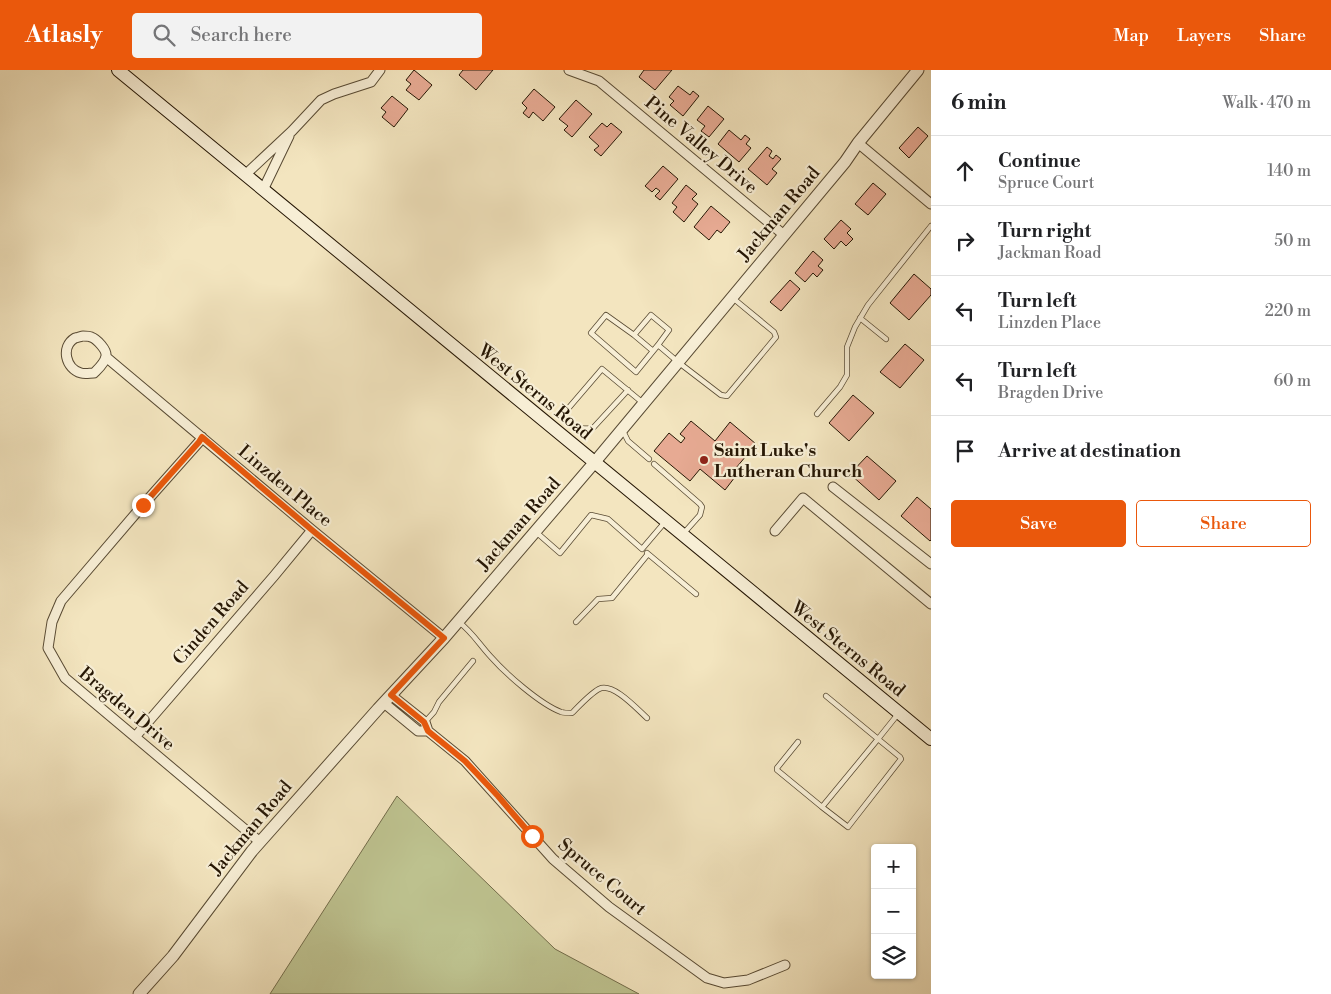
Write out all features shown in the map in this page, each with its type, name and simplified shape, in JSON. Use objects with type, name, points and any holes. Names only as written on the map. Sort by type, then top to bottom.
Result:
[{"type":"main road","name":"West Sterns Road","points":[[118,70],[931,739]]},
{"type":"street","points":[[245,175],[292,131],[321,100],[371,82],[380,70]]},
{"type":"street","name":"Pine Valley Drive","points":[[569,70],[599,81],[784,234]]},
{"type":"street","name":"Jackman Road","points":[[139,994],[173,956],[260,842],[444,638],[594,463],[845,162],[858,143],[918,70]]},
{"type":"street","points":[[263,190],[292,131]]},
{"type":"street","points":[[858,143],[931,204]]},
{"type":"street","points":[[83,336],[92,337],[97,341],[103,347],[106,357],[94,374],[82,373],[70,367],[66,358],[67,349],[71,342],[75,338],[83,336]]},
{"type":"street","name":"Linzden Place","points":[[106,357],[444,638]]},
{"type":"street","name":"Bragden Drive","points":[[202,437],[61,600],[52,622],[48,648],[65,678],[260,842]]},
{"type":"street","points":[[833,487],[931,564]]},
{"type":"street","points":[[775,531],[803,498],[931,604]]},
{"type":"street","name":"Cinden Road","points":[[135,737],[312,530]]},
{"type":"street","name":"Spruce Court","points":[[387,699],[418,731],[426,727],[465,761],[553,859],[609,907],[707,978],[724,983],[748,980],[785,965]]},
{"type":"lane","points":[[817,414],[840,387],[847,375],[847,347],[860,318],[868,305],[931,226]]},
{"type":"lane","points":[[658,345],[721,395],[729,395],[776,337],[774,332],[732,297]]},
{"type":"lane","points":[[634,335],[651,315],[669,330],[658,345],[636,372],[591,332],[606,314],[653,351]]},
{"type":"lane","points":[[860,318],[886,339]]},
{"type":"lane","points":[[628,390],[593,428],[582,430],[573,426],[567,419],[566,411],[602,369],[628,390],[643,403]]},
{"type":"lane","points":[[622,429],[628,441],[648,459]]},
{"type":"lane","points":[[654,464],[702,507],[700,515],[682,535]]},
{"type":"lane","points":[[535,531],[560,553],[591,515],[608,518],[696,594]]},
{"type":"lane","points":[[642,549],[666,522]]},
{"type":"lane","points":[[576,622],[598,599],[612,598],[648,554]]},
{"type":"lane","points":[[458,621],[471,632],[500,667],[538,700],[562,713],[572,713],[599,689],[608,688],[621,695],[647,718]]},
{"type":"lane","points":[[426,727],[439,702],[473,661]]},
{"type":"lane","points":[[798,742],[777,770],[848,827],[901,759],[826,696]]},
{"type":"lane","points":[[822,807],[899,713]]},
{"type":"green space","points":[[397,796],[555,949],[639,994],[270,994]]},
{"type":"building","points":[[414,70],[432,85],[419,100],[406,90],[411,84],[406,80]]},
{"type":"building","points":[[463,70],[493,70],[476,90],[459,75]]},
{"type":"building","points":[[644,70],[672,70],[655,90],[639,77]]},
{"type":"building","points":[[678,86],[690,95],[693,91],[699,96],[683,116],[670,105],[674,101],[669,97]]},
{"type":"building","points":[[534,89],[555,107],[543,121],[533,112],[529,118],[523,113],[527,108],[522,103]]},
{"type":"building","points":[[392,96],[408,109],[394,127],[382,117],[386,112],[381,108]]},
{"type":"building","points":[[576,100],[592,114],[572,137],[564,130],[568,126],[559,119]]},
{"type":"building","points":[[708,106],[724,119],[709,137],[701,131],[705,126],[697,120]]},
{"type":"building","points":[[602,123],[607,127],[611,123],[622,132],[601,156],[594,150],[599,146],[589,137]]},
{"type":"building","points":[[918,127],[928,136],[909,158],[899,148]]},
{"type":"building","points":[[729,130],[741,140],[745,135],[750,139],[746,144],[751,148],[739,162],[718,144]]},
{"type":"building","points":[[767,147],[772,151],[769,156],[773,159],[776,155],[781,159],[772,169],[777,173],[767,185],[748,169]]},
{"type":"building","points":[[663,166],[678,179],[660,200],[655,196],[660,191],[656,188],[652,192],[645,186]]},
{"type":"building","points":[[873,183],[886,194],[868,215],[855,204]]},
{"type":"building","points":[[686,185],[697,194],[692,199],[698,204],[684,222],[673,212],[677,207],[672,203]]},
{"type":"building","points":[[711,206],[730,222],[721,233],[717,230],[709,240],[694,227]]},
{"type":"building","points":[[841,220],[851,229],[847,233],[853,239],[846,246],[841,241],[834,249],[824,239]]},
{"type":"building","points":[[813,251],[823,260],[818,266],[823,270],[817,277],[813,273],[805,282],[795,273]]},
{"type":"building","points":[[914,274],[931,289],[931,295],[909,320],[890,303]]},
{"type":"building","points":[[790,280],[800,289],[781,311],[770,302]]},
{"type":"building","points":[[905,344],[924,360],[900,388],[880,372]]},
{"type":"building","points":[[853,395],[874,413],[849,441],[829,423]]},
{"type":"building","name":"Saint Luke's Lutheran Church","points":[[691,421],[715,441],[730,422],[756,444],[731,474],[735,477],[725,490],[700,469],[690,481],[654,451],[669,433],[681,443],[685,438],[680,434]]},
{"type":"building","points":[[867,456],[896,481],[879,500],[850,474]]},
{"type":"building","points":[[917,497],[931,509],[930,541],[901,516]]},
{"type":"place","name":"Saint Luke's Lutheran Church","points":[[704,460]]},
{"type":"route","points":[[143,505],[202,437],[444,638],[391,695],[424,722],[428,731],[465,761],[532,836]]}]
